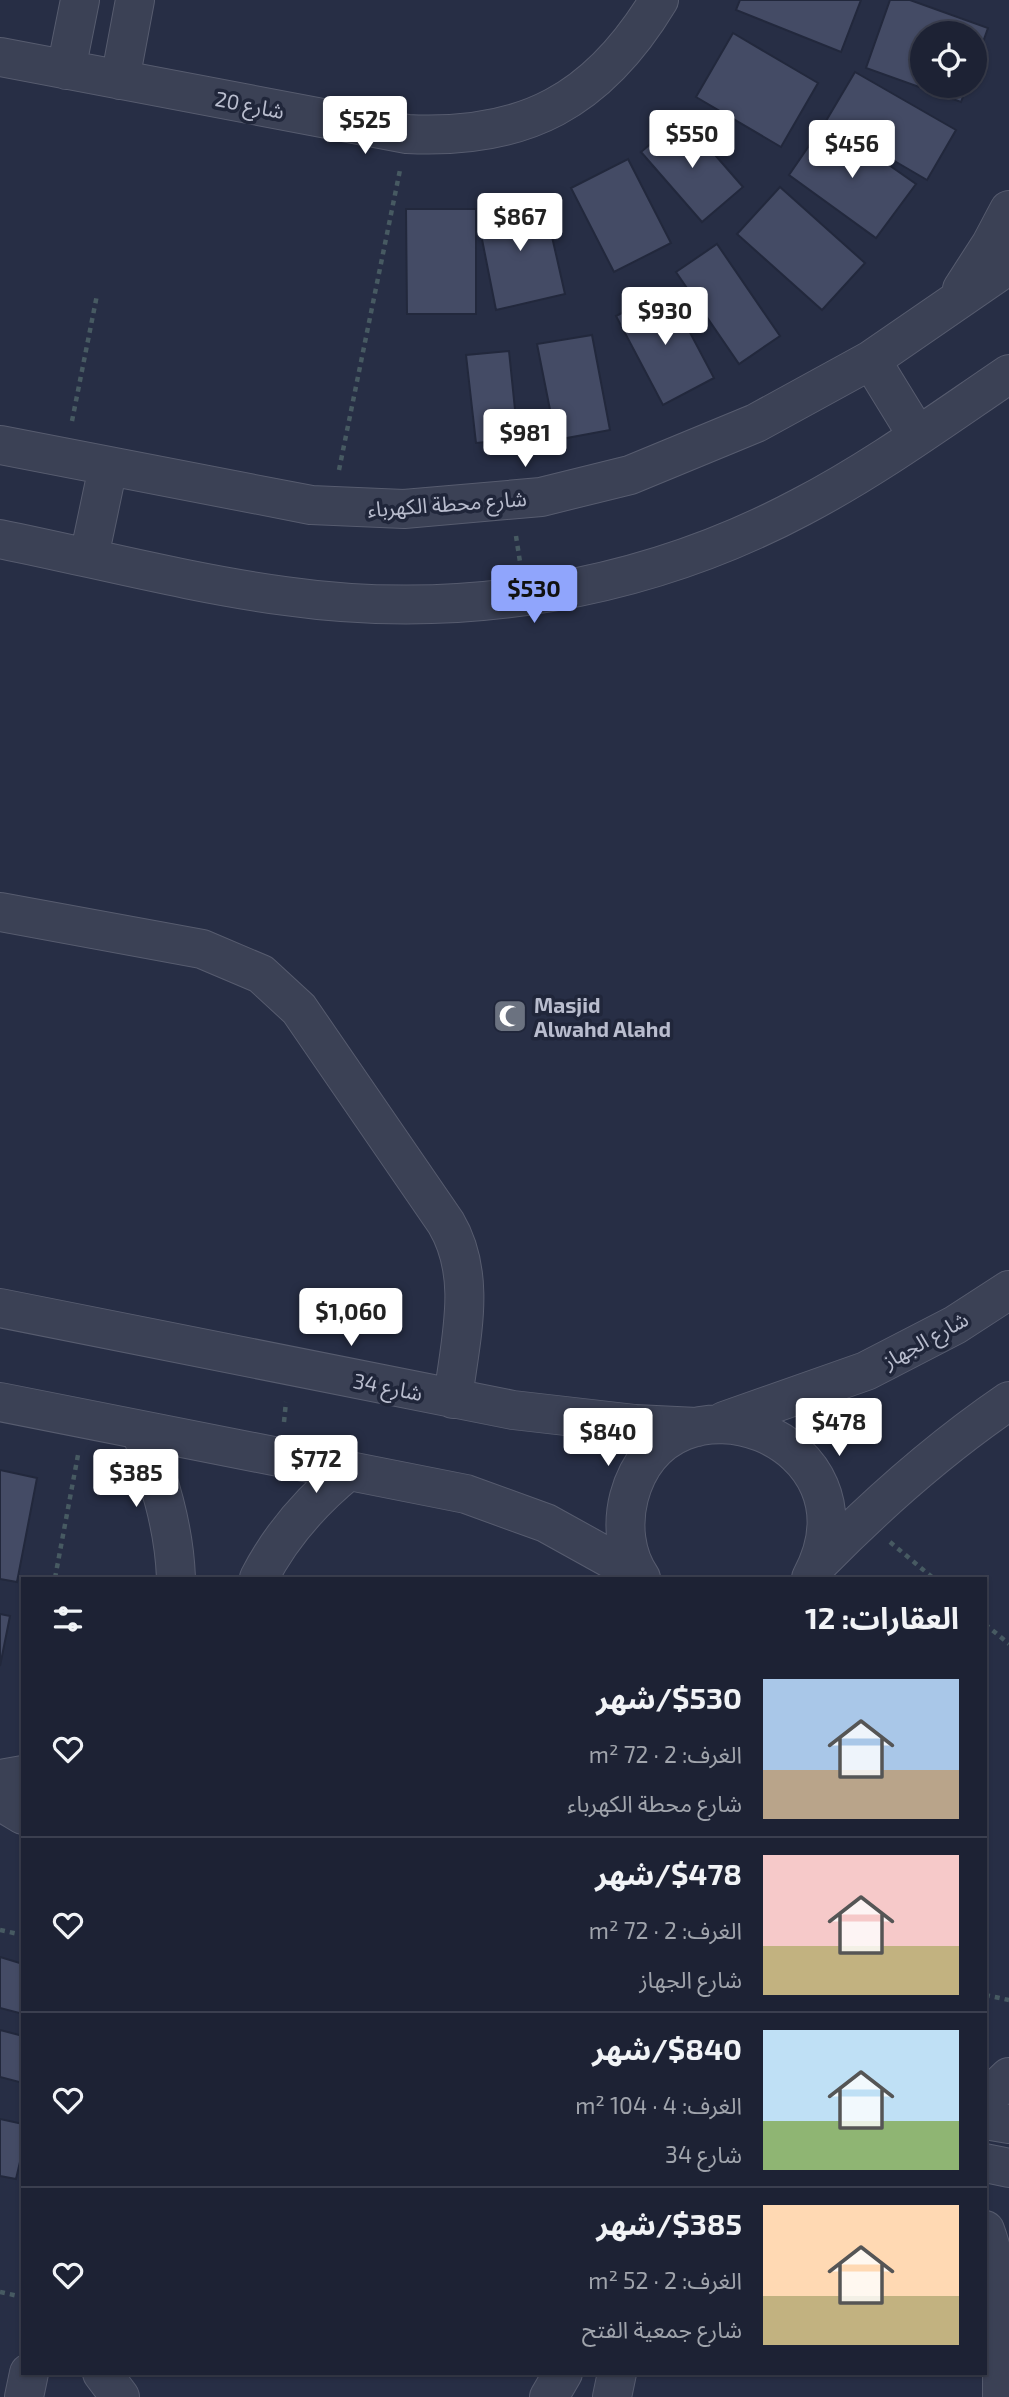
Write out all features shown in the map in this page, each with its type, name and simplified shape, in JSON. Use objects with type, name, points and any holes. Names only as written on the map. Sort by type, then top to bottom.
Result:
[{"type":"street","points":[[66,70],[80,0]]},
{"type":"street","points":[[120,80],[135,0]]},
{"type":"street","name":"شارع 20","points":[[0,57],[407,135],[458,136],[496,130],[532,119],[565,102],[596,79],[622,52],[659,0]]},
{"type":"street","points":[[948,307],[992,244],[1009,210]]},
{"type":"street","name":"شارع محطة الكهرباء","points":[[0,445],[331,506],[404,509],[511,501],[586,487],[674,459],[756,423],[871,360],[1009,265]]},
{"type":"street","points":[[871,360],[917,435]]},
{"type":"street","points":[[0,539],[284,596],[363,604],[442,604],[524,597],[598,583],[661,566],[738,537],[836,487],[1009,374]]},
{"type":"street","points":[[89,557],[108,467]]},
{"type":"street","points":[[0,912],[202,949],[261,974],[299,1009],[446,1223],[462,1255],[465,1296],[453,1399]]},
{"type":"street","name":"شارع الجهاز","points":[[708,1425],[866,1371],[955,1325],[1009,1290]]},
{"type":"street","name":"شارع 34","points":[[0,1308],[453,1399],[574,1419],[741,1424],[764,1430],[792,1449],[814,1474],[823,1495],[827,1518],[826,1540],[816,1570]]},
{"type":"street","points":[[816,1570],[863,1518],[937,1453],[1009,1401]]},
{"type":"street","points":[[0,1402],[466,1494],[546,1523],[640,1576]]},
{"type":"street","points":[[640,1576],[625,1531],[632,1486],[657,1449],[676,1436],[708,1425]]},
{"type":"street","points":[[140,1430],[157,1472],[169,1517],[176,1577]]},
{"type":"street","points":[[260,1577],[293,1523],[319,1494],[348,1471]]},
{"type":"street","points":[[0,1779],[21,1775]]},
{"type":"street","points":[[0,1801],[21,1814]]},
{"type":"street","points":[[987,2098],[1009,2077]]},
{"type":"street","points":[[987,2120],[1009,2124]]},
{"type":"street","points":[[987,2164],[1009,2168]]},
{"type":"street","points":[[987,2238],[998,2279],[1006,2348],[1002,2397]]},
{"type":"street","points":[[24,2397],[29,2375]]},
{"type":"street","points":[[88,2397],[93,2375]]},
{"type":"street","points":[[104,2375],[120,2397]]},
{"type":"street","points":[[549,2397],[562,2375]]},
{"type":"street","points":[[612,2397],[617,2375]]},
{"type":"path","points":[[331,506],[407,135]]},
{"type":"path","points":[[65,458],[97,295]]},
{"type":"path","points":[[511,501],[524,597]]},
{"type":"path","points":[[279,1457],[291,1366]]},
{"type":"path","points":[[55,1577],[84,1419]]},
{"type":"path","points":[[863,1518],[932,1577]]},
{"type":"path","points":[[987,1626],[1009,1644]]},
{"type":"path","points":[[0,1930],[21,1935]]},
{"type":"path","points":[[987,1995],[1009,2000]]},
{"type":"path","points":[[0,2292],[21,2297]]},
{"type":"building","points":[[740,0],[861,0],[841,52],[736,10]]},
{"type":"building","points":[[890,0],[910,0],[968,21],[910,21],[910,84],[866,68]]},
{"type":"building","points":[[733,33],[818,83],[781,147],[696,97]]},
{"type":"building","points":[[855,72],[956,130],[927,180],[826,121]]},
{"type":"building","points":[[682,117],[743,187],[702,222],[641,152]]},
{"type":"building","points":[[826,121],[916,184],[876,238],[789,175]]},
{"type":"building","points":[[628,159],[671,243],[614,272],[571,188]]},
{"type":"building","points":[[780,187],[865,263],[822,310],[737,234]]},
{"type":"building","points":[[543,197],[565,294],[496,310],[476,209]]},
{"type":"building","points":[[406,209],[476,209],[476,314],[407,314]]},
{"type":"building","points":[[717,244],[780,336],[739,364],[676,272]]},
{"type":"building","points":[[667,289],[714,378],[663,405],[616,316]]},
{"type":"building","points":[[592,335],[610,430],[556,440],[537,344]]},
{"type":"building","points":[[509,351],[518,439],[476,443],[466,355]]},
{"type":"building","points":[[0,1470],[37,1478],[17,1582],[0,1579]]},
{"type":"building","points":[[0,1614],[10,1616],[0,1666]]},
{"type":"building","points":[[0,1957],[21,1963],[21,2013],[0,2008]]},
{"type":"building","points":[[0,2030],[21,2035],[21,2082],[0,2077]]},
{"type":"building","points":[[0,2119],[21,2124],[21,2158],[16,2179],[0,2176]]},
{"type":"place","name":"Masjid Alwahd Alahd","points":[[510,1016]]}]
